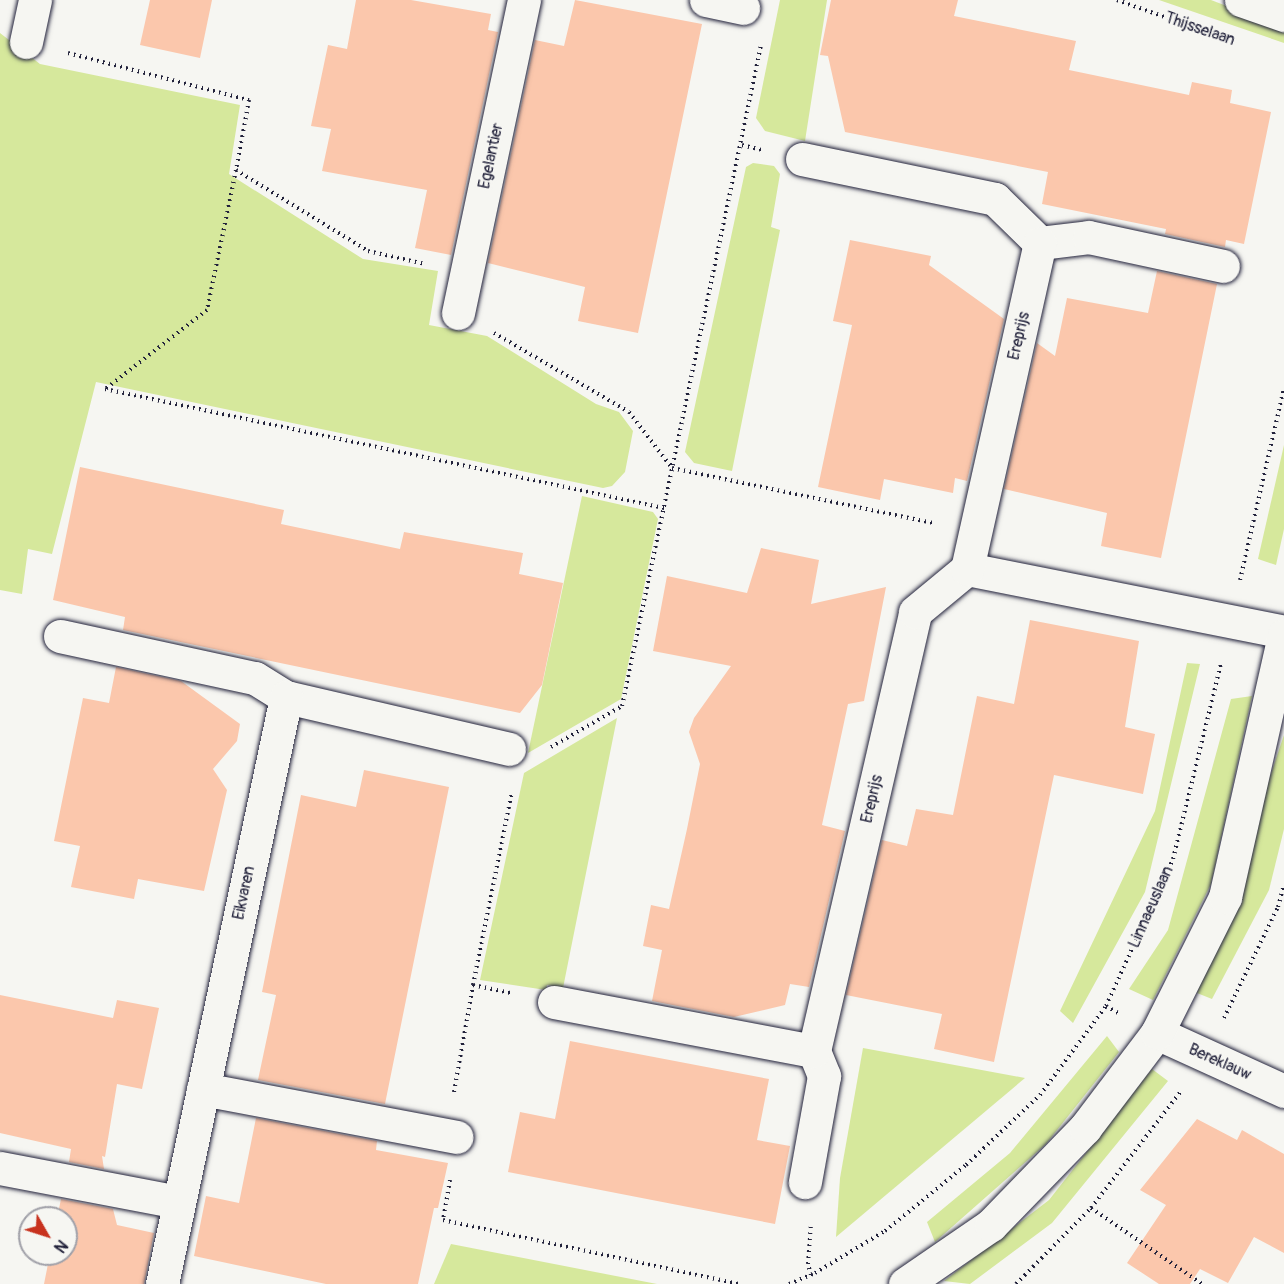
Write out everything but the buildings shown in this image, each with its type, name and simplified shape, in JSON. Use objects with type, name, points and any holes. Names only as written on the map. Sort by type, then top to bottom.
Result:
[{"type":"street","points":[[26,42],[35,0]]},
{"type":"street","name":"Egelantier","points":[[458,313],[524,0]]},
{"type":"street","points":[[706,0],[743,8]]},
{"type":"street","points":[[1241,0],[1284,15]]},
{"type":"street","points":[[802,159],[995,199],[1040,243],[1089,237],[1223,266]]},
{"type":"street","name":"Ereprijs","points":[[814,1051],[915,612],[967,569],[1040,243]]},
{"type":"street","points":[[906,1284],[991,1225],[1085,1128],[1157,1033],[1225,897],[1284,634],[967,569]]},
{"type":"street","points":[[60,636],[255,678],[286,697],[514,755]]},
{"type":"street","name":"Eikvaren","points":[[162,1284],[286,697]]},
{"type":"street","points":[[554,1002],[814,1051],[824,1076],[805,1182]]},
{"type":"street","name":"Bereklauw","points":[[1157,1033],[1284,1091]]},
{"type":"street","points":[[203,1089],[457,1137]]},
{"type":"street","points":[[0,1168],[178,1202]]},
{"type":"path","name":"Thijsselaan","points":[[1117,0],[1224,38]]},
{"type":"path","points":[[740,1284],[443,1220],[462,1105],[452,1103],[514,755],[622,706],[763,34]]},
{"type":"path","points":[[236,170],[207,310],[105,388],[664,508]]},
{"type":"path","name":"Linnaeuslaan","points":[[789,1284],[815,1273],[885,1231],[966,1165],[1040,1095],[1106,1006],[1173,859],[1231,622],[1284,388]]},
{"type":"path","points":[[473,985],[554,1002]]},
{"type":"path","points":[[1091,1208],[1202,1284]]},
{"type":"green space","points":[[780,0],[827,0],[805,141],[765,131],[756,118]]},
{"type":"green space","points":[[1159,0],[1211,0],[1284,28],[1284,43]]},
{"type":"green space","points":[[0,33],[40,64],[240,105],[229,174],[363,259],[438,271],[429,325],[487,336],[596,404],[619,412],[633,431],[625,472],[612,486],[603,488],[96,382],[52,554],[28,549],[22,594],[0,590]]},
{"type":"green space","points":[[753,163],[774,166],[780,174],[771,227],[780,230],[732,471],[694,463],[685,452],[746,167]]},
{"type":"green space","points":[[1284,445],[1284,529],[1276,565],[1258,559]]},
{"type":"green space","points":[[582,496],[653,512],[658,519],[621,699],[528,753]]},
{"type":"green space","points":[[1187,663],[1200,664],[1145,892],[1073,1023],[1060,1011],[1155,811]]},
{"type":"green space","points":[[1252,696],[1211,884],[1153,1000],[1129,989],[1168,930],[1231,699]]},
{"type":"green space","points":[[617,718],[563,988],[547,985],[546,990],[480,980],[524,773]]},
{"type":"green space","points":[[1284,735],[1284,829],[1269,890],[1212,999],[1197,993]]},
{"type":"green space","points":[[1107,1036],[1119,1052],[1046,1144],[935,1242],[927,1222],[1010,1153]]},
{"type":"green space","points":[[863,1048],[1025,1078],[836,1237],[840,1178]]},
{"type":"green space","points":[[1152,1069],[1168,1081],[1052,1223],[970,1284],[944,1281],[1049,1200]]},
{"type":"green space","points":[[451,1244],[657,1284],[434,1284]]}]
